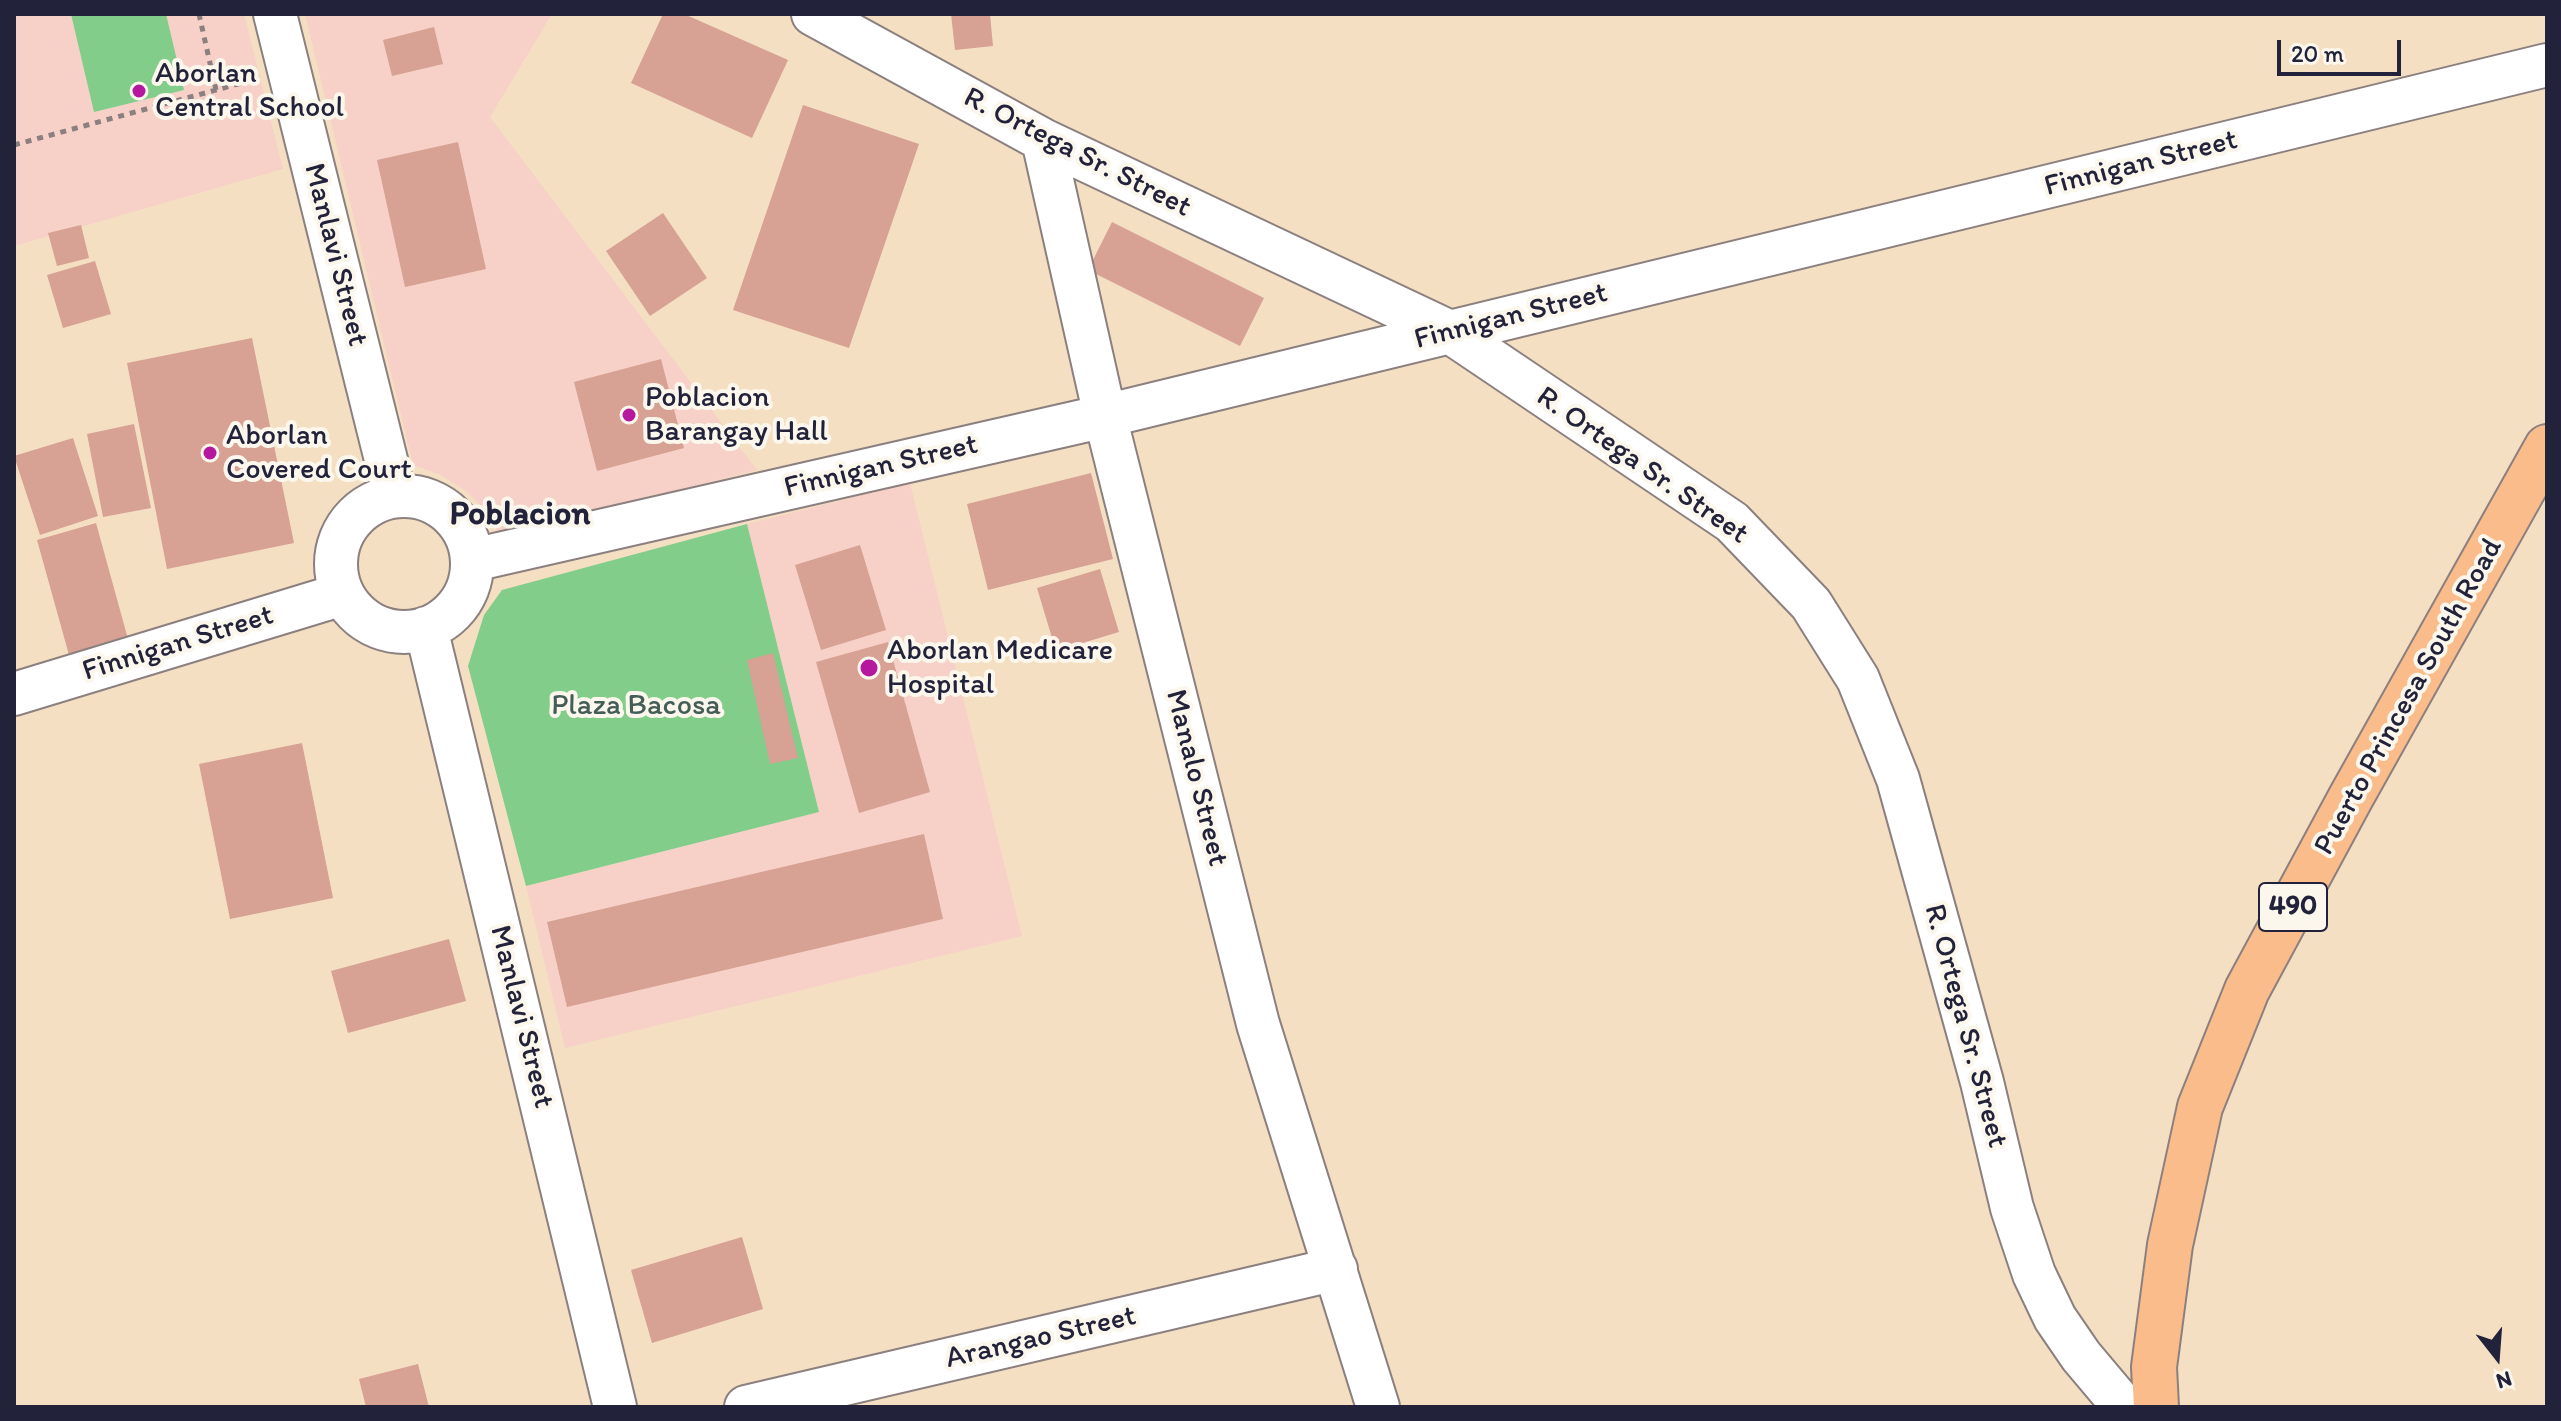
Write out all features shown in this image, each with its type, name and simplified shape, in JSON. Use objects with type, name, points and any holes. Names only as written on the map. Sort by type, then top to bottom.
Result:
[{"type":"main road","name":"Puerto Princesa South Road","points":[[2156,1407],[2154,1367],[2170,1245],[2200,1107],[2247,990],[2547,447]]},
{"type":"street","name":"Manlavi Street","points":[[275,14],[395,496]]},
{"type":"street","name":"R. Ortega Sr. Street","points":[[813,14],[1043,140],[1450,332],[1732,522],[1811,604],[1858,679],[1898,779],[1982,1082],[2012,1208],[2034,1274],[2055,1318],[2081,1356],[2124,1407]]},
{"type":"street","name":"Finnigan Street","points":[[473,560],[1105,416],[2547,65]]},
{"type":"street","name":"Manalo Street","points":[[1043,140],[1105,416],[1258,1024],[1378,1407]]},
{"type":"street","points":[[395,496],[417,497],[438,504],[456,519],[467,538],[473,560],[470,581],[461,602],[446,618],[426,628],[407,632],[388,630],[369,623],[354,611],[343,594],[336,574],[336,553],[344,532],[357,514],[374,502],[395,496]]},
{"type":"street","name":"Finnigan Street","points":[[14,694],[343,594]]},
{"type":"street","name":"Manlavi Street","points":[[426,628],[615,1407]]},
{"type":"street","name":"Arangao Street","points":[[746,1407],[1336,1269]]},
{"type":"path","points":[[199,14],[216,90]]},
{"type":"path","points":[[14,145],[289,70]]},
{"type":"shaded area","name":"Aborlan Central School","points":[[14,14],[244,14],[283,169],[14,246]]},
{"type":"shaded area","points":[[305,14],[552,14],[490,117],[757,470],[500,535],[486,511],[466,491],[441,475],[413,465]]},
{"type":"shaded area","name":"Aborlan Medicare Hospital","points":[[910,483],[1022,936],[565,1048],[526,886],[819,812],[747,524]]},
{"type":"green space","points":[[71,14],[166,14],[184,90],[94,112]]},
{"type":"green space","name":"Plaza Bacosa","points":[[747,524],[819,812],[526,886],[468,666],[484,615],[502,590]]},
{"type":"building","points":[[663,14],[684,14],[788,60],[752,138],[631,83]]},
{"type":"building","points":[[951,14],[990,14],[993,46],[955,50]]},
{"type":"building","points":[[434,27],[443,64],[392,76],[383,40]]},
{"type":"building","points":[[803,105],[919,144],[849,348],[733,310]]},
{"type":"building","points":[[458,142],[486,269],[405,287],[377,160]]},
{"type":"building","points":[[663,213],[707,278],[650,316],[606,251]]},
{"type":"building","points":[[1112,222],[1264,298],[1240,346],[1088,270]]},
{"type":"building","points":[[81,225],[89,258],[57,266],[48,233]]},
{"type":"building","points":[[95,261],[111,314],[63,328],[47,275]]},
{"type":"building","name":"Aborlan Covered Court","points":[[252,338],[294,543],[167,569],[127,363]]},
{"type":"building","name":"Poblacion Barangay Hall","points":[[661,359],[684,448],[597,471],[574,382]]},
{"type":"building","points":[[134,424],[151,508],[103,517],[87,434]]},
{"type":"building","points":[[73,438],[98,516],[40,535],[14,456]]},
{"type":"building","points":[[1091,473],[1113,559],[988,590],[967,504]]},
{"type":"building","points":[[96,523],[128,639],[69,655],[37,540]]},
{"type":"building","points":[[860,545],[886,630],[821,650],[795,565]]},
{"type":"building","points":[[1100,569],[1119,632],[1056,651],[1037,588]]},
{"type":"building","points":[[888,642],[930,792],[859,813],[816,662]]},
{"type":"building","points":[[773,653],[798,758],[770,764],[747,660]]},
{"type":"building","points":[[302,743],[333,898],[230,919],[199,764]]},
{"type":"building","points":[[924,834],[943,919],[567,1007],[547,922]]},
{"type":"building","points":[[449,939],[466,1001],[348,1033],[331,971]]},
{"type":"building","points":[[742,1237],[763,1309],[652,1343],[631,1270]]},
{"type":"building","points":[[418,1364],[429,1407],[366,1407],[359,1379]]},
{"type":"place","name":"Aborlan Central School","points":[[139,91]]},
{"type":"place","name":"Poblacion Barangay Hall","points":[[629,415]]},
{"type":"place","name":"Aborlan Covered Court","points":[[210,453]]},
{"type":"place","name":"Aborlan Medicare Hospital","points":[[869,668]]},
{"type":"district","name":"Poblacion","points":[[520,515]]}]
